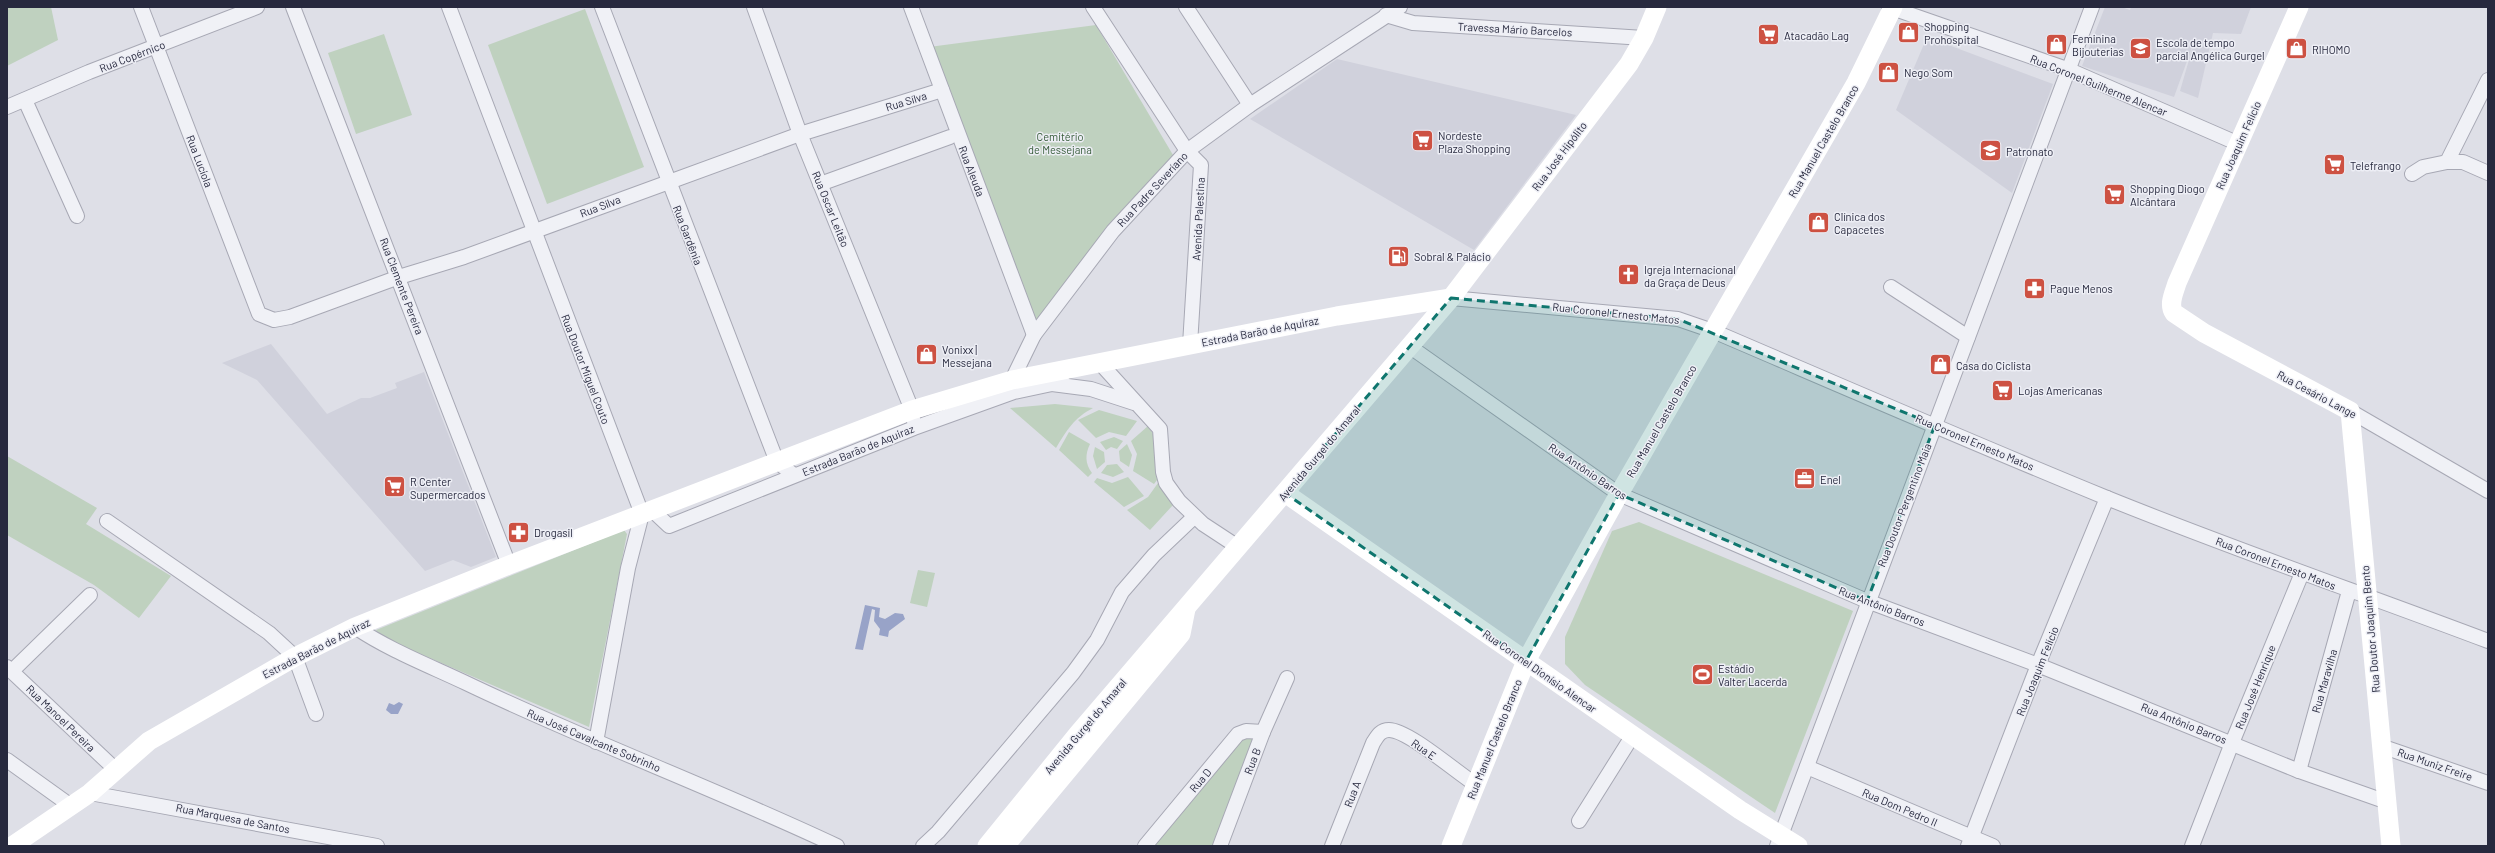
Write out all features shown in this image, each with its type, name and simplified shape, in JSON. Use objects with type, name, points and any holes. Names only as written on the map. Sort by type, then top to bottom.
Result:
[{"type":"street","name":"Rua Lucíola","points":[[141,7],[259,314]]},
{"type":"street","name":"Rua Copérnico","points":[[7,107],[156,46],[257,7]]},
{"type":"street","name":"Rua Clemente Pereira","points":[[293,7],[399,277],[509,565]]},
{"type":"street","name":"Rua Doutor Miguel Couto","points":[[449,7],[533,231],[647,512]]},
{"type":"street","name":"Rua Gardênia","points":[[602,7],[667,180],[777,462]]},
{"type":"street","name":"Rua Oscar Leitão","points":[[754,7],[800,134],[913,419]]},
{"type":"street","name":"Rua Aleuda","points":[[911,7],[1034,336]]},
{"type":"street","name":"Avenida Palestina","points":[[1093,7],[1187,151],[1201,165],[1190,345]]},
{"type":"street","points":[[1186,7],[1250,105]]},
{"type":"street","name":"Rua Padre Severíano","points":[[1012,380],[1034,336],[1113,231],[1187,151],[1250,105],[1400,7]]},
{"type":"street","name":"Rua José Hipólito","points":[[1451,298],[1629,64],[1644,38],[1657,7]]},
{"type":"street","name":"Rua Coronel Guilherme Alencar","points":[[1892,7],[2067,69],[2239,144]]},
{"type":"street","name":"Rua Manuel Castelo Branco","points":[[1451,846],[1526,661],[1619,494],[1856,83],[1892,7]]},
{"type":"street","name":"Rua Doutor Pergentino Maia","points":[[1779,840],[1867,601],[1935,425],[2067,69],[2092,7]]},
{"type":"street","name":"Rua Joaquim Felício","points":[[2177,283],[2299,7]]},
{"type":"street","name":"Travessa Mário Barcelos","points":[[1386,16],[1413,23],[1644,38]]},
{"type":"street","points":[[2448,162],[2488,80]]},
{"type":"street","name":"Rua Sílva","points":[[259,314],[274,320],[290,317],[399,277],[533,231],[667,180],[800,134],[942,90]]},
{"type":"street","points":[[25,100],[77,216]]},
{"type":"street","points":[[820,184],[950,137]]},
{"type":"street","points":[[2412,174],[2423,168],[2448,162],[2463,162],[2488,173]]},
{"type":"street","name":"Rua Cesário Lange","points":[[2177,283],[2171,302],[2174,313],[2204,333],[2350,411],[2488,491]]},
{"type":"street","points":[[1892,287],[1968,337]]},
{"type":"street","name":"Rua Coronel Ernesto Matos","points":[[1451,298],[1678,319],[1713,331],[2107,498],[2302,573],[2488,641]]},
{"type":"street","name":"Estrada Barão de Aquiraz","points":[[12,846],[90,793],[115,769],[149,741],[181,721],[295,657],[355,628],[509,565],[829,442],[913,419],[986,395],[1012,380],[1100,364],[1337,316],[1451,298]]},
{"type":"street","name":"Avenida Gurgel do Amaral","points":[[987,846],[1076,735],[1187,608],[1451,298]]},
{"type":"street","name":"Rua Antônio Barros","points":[[1409,346],[1619,494],[1867,601],[2038,665],[2232,742],[2299,771],[2387,802]]},
{"type":"street","points":[[1100,364],[1134,403],[1150,417],[1160,429],[1163,472],[1166,483],[1194,517],[1238,548]]},
{"type":"street","name":"Estrada Barão de Aquiraz","points":[[986,395],[1014,392],[1052,384],[1069,369]]},
{"type":"street","points":[[1052,384],[1090,389],[1134,403]]},
{"type":"street","name":"Rua Doutor Joaquim Bento","points":[[2350,411],[2358,593],[2381,746],[2391,846]]},
{"type":"street","name":"Estrada Barão de Aquiraz","points":[[647,512],[669,526],[850,453],[913,419]]},
{"type":"street","points":[[829,442],[850,453]]},
{"type":"street","points":[[777,462],[794,475]]},
{"type":"street","name":"Rua Coronel Dionísio Alencar","points":[[1285,493],[1740,810],[1779,840],[1798,846]]},
{"type":"street","name":"Rua Joaquim Felício","points":[[1970,842],[2038,665],[2107,498]]},
{"type":"street","points":[[596,742],[628,568],[647,512]]},
{"type":"street","points":[[922,846],[938,832],[1073,673],[1097,640],[1122,592],[1154,555],[1194,517]]},
{"type":"street","points":[[107,520],[269,633],[295,657],[316,714]]},
{"type":"street","name":"Rua José Henrique","points":[[2192,846],[2232,742],[2302,573]]},
{"type":"street","name":"Rua Maravilha","points":[[2299,771],[2358,593]]},
{"type":"street","points":[[9,669],[90,595]]},
{"type":"street","name":"Avenida Gurgel do Amaral","points":[[1005,846],[1181,634],[1187,608]]},
{"type":"street","name":"Rua José Cavalcante Sobrinho","points":[[355,628],[378,642],[596,742],[765,812],[837,846]]},
{"type":"street","name":"Rua Manoel Pereira","points":[[9,669],[115,769]]},
{"type":"street","name":"Rua B","points":[[1220,846],[1263,732],[1287,678]]},
{"type":"street","name":"Rua E","points":[[1373,743],[1381,732],[1389,730],[1398,732],[1426,749],[1475,784]]},
{"type":"street","name":"Rua D","points":[[1145,846],[1238,734],[1246,731],[1263,732]]},
{"type":"street","points":[[1579,821],[1633,735]]},
{"type":"street","name":"Rua A","points":[[1332,846],[1373,743]]},
{"type":"street","name":"Rua Muniz Freire","points":[[2381,746],[2488,783]]},
{"type":"street","points":[[7,760],[71,806]]},
{"type":"street","name":"Rua Dom Pedro II","points":[[1807,767],[1970,842],[1993,846]]},
{"type":"street","name":"Rua Marquesa de Santos","points":[[90,793],[377,846]]},
{"type":"highlighted area","points":[[1451,298],[1678,319],[1935,425],[1867,601],[1619,494],[1526,661],[1285,493]]},
{"type":"shaded area","name":"Escola de tempo parcial Angélica Gurgel","points":[[2105,7],[2121,7],[2130,10],[2131,7],[2251,7],[2241,34],[2213,33],[2198,98],[2180,91],[2195,39],[2174,97],[2082,66]]},
{"type":"shaded area","name":"Patronato","points":[[1927,37],[2053,84],[2012,193],[1896,110]]},
{"type":"shaded area","name":"Nordeste Plaza Shopping","points":[[1337,59],[1576,115],[1474,250],[1250,119]]},
{"type":"shaded area","points":[[271,344],[327,414],[361,398],[370,398],[397,388],[395,383],[424,372],[496,557],[471,567],[453,560],[425,571],[257,380],[222,363]]},
{"type":"green space","points":[[7,7],[51,7],[58,40],[7,66]]},
{"type":"green space","points":[[585,9],[644,167],[547,204],[488,45]]},
{"type":"green space","name":"Cemitério de Messejana","points":[[1096,25],[1173,155],[1108,225],[1031,334],[929,47]]},
{"type":"green space","points":[[384,34],[412,115],[356,134],[328,53]]},
{"type":"green space","points":[[1055,404],[1093,408],[1076,420],[1056,448],[1010,408]]},
{"type":"green space","points":[[1099,410],[1137,421],[1126,436],[1109,432],[1096,438],[1078,420]]},
{"type":"green space","points":[[1148,426],[1153,434],[1157,480],[1154,484],[1133,471],[1137,454],[1131,441]]},
{"type":"green space","points":[[1069,432],[1090,444],[1086,459],[1092,473],[1088,477],[1059,450]]},
{"type":"green space","points":[[1114,437],[1123,441],[1117,449],[1111,447],[1106,450],[1100,442]]},
{"type":"green space","points":[[1127,444],[1132,455],[1129,467],[1120,461],[1119,451]]},
{"type":"green space","points":[[1095,447],[1104,452],[1105,462],[1097,469],[1093,456]]},
{"type":"green space","points":[[7,456],[97,508],[86,524],[171,576],[139,618],[94,585],[7,535]]},
{"type":"green space","points":[[1117,464],[1124,472],[1113,477],[1101,473],[1107,465]]},
{"type":"green space","points":[[1128,477],[1144,496],[1124,507],[1094,482],[1097,478],[1112,483]]},
{"type":"green space","points":[[1158,483],[1173,505],[1150,530],[1127,510],[1148,497]]},
{"type":"green space","name":"Estádio Valter Lacerda","points":[[1639,522],[1853,611],[1775,813],[1585,685],[1565,664],[1565,637],[1612,531]]},
{"type":"green space","points":[[624,530],[627,534],[589,727],[379,636],[376,630]]},
{"type":"green space","points":[[918,570],[935,573],[927,607],[910,603]]},
{"type":"green space","points":[[1262,733],[1218,846],[1148,846],[1239,735]]},
{"type":"water","points":[[865,605],[880,608],[879,617],[885,619],[895,613],[903,614],[905,619],[889,631],[888,637],[879,635],[880,629],[874,621],[875,610],[872,609],[863,650],[855,649]]},
{"type":"water","points":[[399,702],[403,704],[398,714],[391,714],[386,710],[389,703],[394,705]]},
{"type":"place","name":"Shopping Prohospital","points":[[1908,32]]},
{"type":"place","name":"Atacadão Lag","points":[[1768,35]]},
{"type":"place","name":"Feminina Bijouterias","points":[[2057,44]]},
{"type":"place","name":"Escola de tempo parcial Angélica Gurgel","points":[[2140,48]]},
{"type":"place","name":"RIHOMO","points":[[2297,49]]},
{"type":"place","name":"Nego Som","points":[[1888,72]]},
{"type":"place","name":"Nordeste Plaza Shopping","points":[[1422,141]]},
{"type":"place","name":"Patronato","points":[[1991,151]]},
{"type":"place","name":"Telefrango","points":[[2334,165]]},
{"type":"place","name":"Shopping Diogo Alcântara","points":[[2114,194]]},
{"type":"place","name":"Clínica dos Capacetes","points":[[1818,222]]},
{"type":"place","name":"Sobral & Palácio","points":[[1398,256]]},
{"type":"place","name":"Igreja Internacional da Graça de Deus","points":[[1628,275]]},
{"type":"place","name":"Pague Menos","points":[[2035,288]]},
{"type":"place","name":"Vonixx | Messejana","points":[[926,355]]},
{"type":"place","name":"Casa do Ciclista","points":[[1941,365]]},
{"type":"place","name":"Lojas Americanas","points":[[2003,390]]},
{"type":"place","name":"Enel","points":[[1805,479]]},
{"type":"place","name":"R Center Supermercados","points":[[394,487]]},
{"type":"place","name":"Drogasil","points":[[518,532]]},
{"type":"place","name":"Estádio Valter Lacerda","points":[[1702,674]]}]
